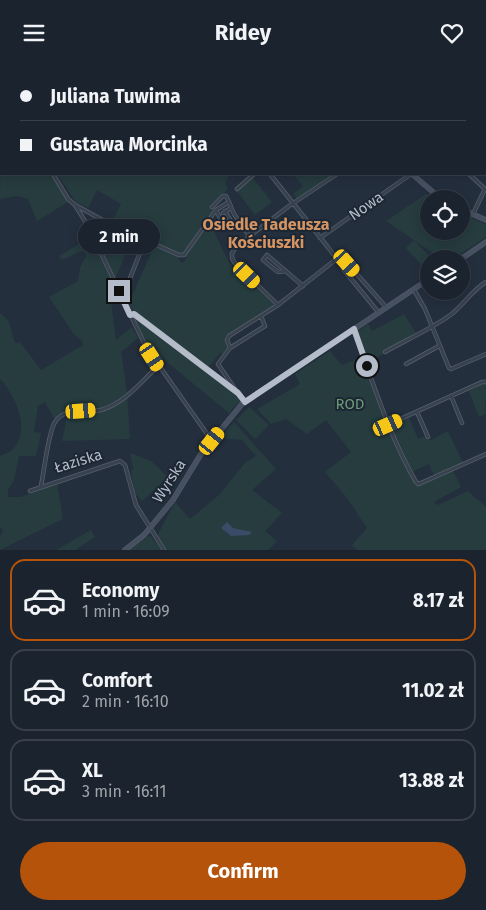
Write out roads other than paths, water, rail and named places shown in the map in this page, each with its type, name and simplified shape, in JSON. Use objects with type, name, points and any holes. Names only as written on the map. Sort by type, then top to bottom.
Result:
[{"type":"street","points":[[54,175],[68,199],[75,205],[100,219],[179,255],[184,255],[216,210],[229,202]]},
{"type":"street","points":[[238,189],[253,175]]},
{"type":"street","points":[[271,175],[333,253],[347,263],[387,308]]},
{"type":"street","points":[[278,305],[234,262],[231,257],[232,251],[336,175]]},
{"type":"street","name":"Nowa","points":[[320,238],[410,175]]},
{"type":"street","points":[[412,175],[430,190]]},
{"type":"street","points":[[470,175],[485,189],[473,214]]},
{"type":"street","points":[[212,207],[223,196],[226,196],[234,215],[250,237]]},
{"type":"street","points":[[75,205],[88,225],[146,347],[212,441]]},
{"type":"street","points":[[231,208],[224,212],[232,223]]},
{"type":"street","points":[[216,210],[224,226]]},
{"type":"street","points":[[470,213],[485,220]]},
{"type":"street","points":[[88,225],[100,219]]},
{"type":"street","points":[[118,291],[127,286],[145,240]]},
{"type":"street","points":[[470,253],[486,242]]},
{"type":"street","points":[[286,271],[278,273],[263,259],[267,255],[286,271],[303,286]]},
{"type":"street","points":[[230,348],[226,340],[229,336],[278,305],[339,257]]},
{"type":"street","points":[[343,269],[379,313]]},
{"type":"street","points":[[385,352],[431,327],[453,312],[473,291],[486,282]]},
{"type":"street","name":"Wyrska","points":[[125,550],[150,529],[178,494],[198,459],[245,402],[420,285]]},
{"type":"street","points":[[414,289],[425,309],[447,365],[451,369],[486,354]]},
{"type":"street","points":[[130,315],[134,314],[238,393]]},
{"type":"street","points":[[245,402],[218,364],[230,348],[265,326],[261,316]]},
{"type":"street","points":[[354,329],[402,459],[418,484],[486,454]]},
{"type":"street","points":[[406,364],[439,346]]},
{"type":"street","points":[[41,486],[55,423],[60,417],[70,412],[99,410],[114,405],[125,398],[158,366]]},
{"type":"street","points":[[388,425],[484,382]]},
{"type":"street","points":[[451,396],[462,423]]},
{"type":"street","points":[[417,412],[428,437]]},
{"type":"street","name":"Łaziska","points":[[30,491],[120,461],[124,465],[136,505],[150,529]]},
{"type":"street","points":[[150,529],[164,550]]},
{"type":"water","points":[[227,522],[233,528],[252,532],[249,535],[231,536],[221,528]]},
{"type":"district","name":"Osiedle Tadeusza Kościuszki","points":[[266,233]]},
{"type":"park label","name":"ROD","points":[[350,404]]}]
